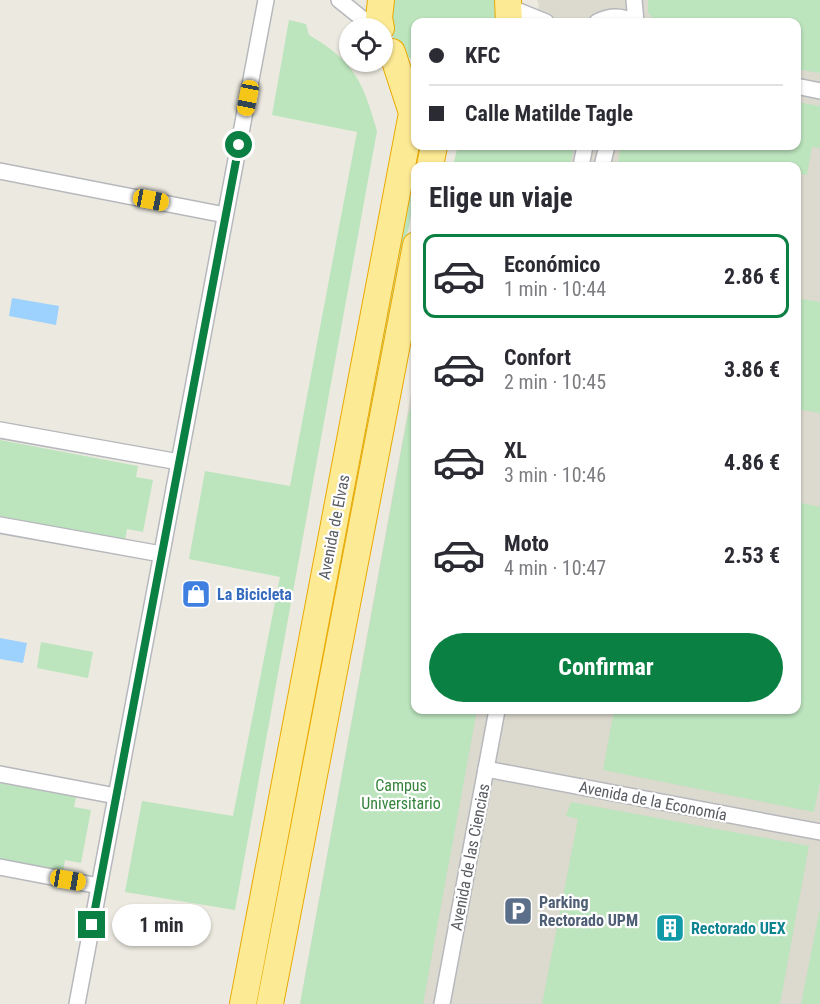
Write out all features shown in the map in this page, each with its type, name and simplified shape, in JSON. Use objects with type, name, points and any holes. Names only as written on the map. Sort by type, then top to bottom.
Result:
[{"type":"highway","points":[[379,18],[381,0]]},
{"type":"highway","points":[[393,50],[406,67],[411,70]]},
{"type":"highway","name":"Avenida de Elvas","points":[[393,62],[411,110]]},
{"type":"highway","name":"Avenida de Elvas","points":[[243,1004],[411,118]]},
{"type":"highway","name":"Avenida de Elvas","points":[[270,1004],[411,270]]},
{"type":"street","points":[[76,1004],[266,0]]},
{"type":"street","points":[[339,0],[362,18]]},
{"type":"street","points":[[634,0],[635,18]]},
{"type":"street","points":[[509,10],[534,18]]},
{"type":"street","points":[[801,87],[820,91]]},
{"type":"street","points":[[0,171],[225,215]]},
{"type":"street","points":[[0,430],[179,462]]},
{"type":"street","points":[[0,525],[161,554]]},
{"type":"street","name":"Avenida de las Ciencias","points":[[442,1004],[496,714]]},
{"type":"street","name":"Avenida de la Economía","points":[[486,769],[820,832]]},
{"type":"street","points":[[0,774],[116,796]]},
{"type":"street","points":[[0,867],[99,885]]},
{"type":"shaded area","points":[[537,0],[820,0],[820,1004],[300,1004],[411,394],[411,714],[801,714],[801,162],[454,162],[457,150],[801,150],[801,18],[535,18],[539,5]]},
{"type":"green space","points":[[390,0],[494,0],[496,18],[411,18],[411,58],[396,42],[393,35],[393,18],[390,18]]},
{"type":"green space","points":[[648,0],[820,0],[820,73],[801,70],[801,18],[652,18],[648,12]]},
{"type":"green space","points":[[289,20],[306,24],[309,35],[339,56],[339,72],[353,72],[367,99],[377,131],[235,910],[125,892],[142,801],[233,816],[280,577],[189,559],[205,471],[290,486],[357,132],[272,115]]},
{"type":"green space","points":[[801,103],[820,106],[820,148],[812,147],[807,175],[801,174],[801,162],[618,162],[620,150],[801,150]]},
{"type":"green space","points":[[457,150],[573,150],[571,162],[454,162]]},
{"type":"green space","points":[[411,167],[411,215],[402,261],[393,259]]},
{"type":"green space","points":[[393,264],[402,266],[383,364],[374,362]]},
{"type":"green space","points":[[801,299],[820,302],[820,413],[801,410]]},
{"type":"green space","points":[[374,367],[381,368],[362,466],[355,464]]},
{"type":"green space","name":"Campus Universitario","points":[[411,408],[411,714],[476,714],[423,1004],[300,1004],[408,414]]},
{"type":"green space","points":[[0,440],[138,466],[136,477],[153,480],[143,532],[127,529],[125,540],[0,516]]},
{"type":"green space","points":[[355,471],[362,472],[343,569],[336,568]]},
{"type":"green space","points":[[801,503],[820,507],[820,782],[814,812],[603,770],[613,714],[801,714]]},
{"type":"green space","points":[[41,642],[93,652],[88,678],[37,668]]},
{"type":"green space","points":[[0,783],[76,797],[74,807],[91,810],[81,863],[65,860],[63,871],[0,859]]},
{"type":"green space","points":[[571,802],[809,846],[780,1004],[542,1004],[578,819],[566,816]]},
{"type":"green space","points":[[820,908],[820,1004],[801,1004]]},
{"type":"water","points":[[12,298],[59,306],[56,325],[9,316]]},
{"type":"water","points":[[0,638],[27,643],[23,663],[0,659]]},
{"type":"place","name":"La Bicicleta","points":[[196,594]]},
{"type":"place","name":"Parking Rectorado UPM","points":[[518,911]]},
{"type":"place","name":"Rectorado UEX","points":[[670,928]]},
{"type":"route","points":[[92,925],[239,145]]}]
